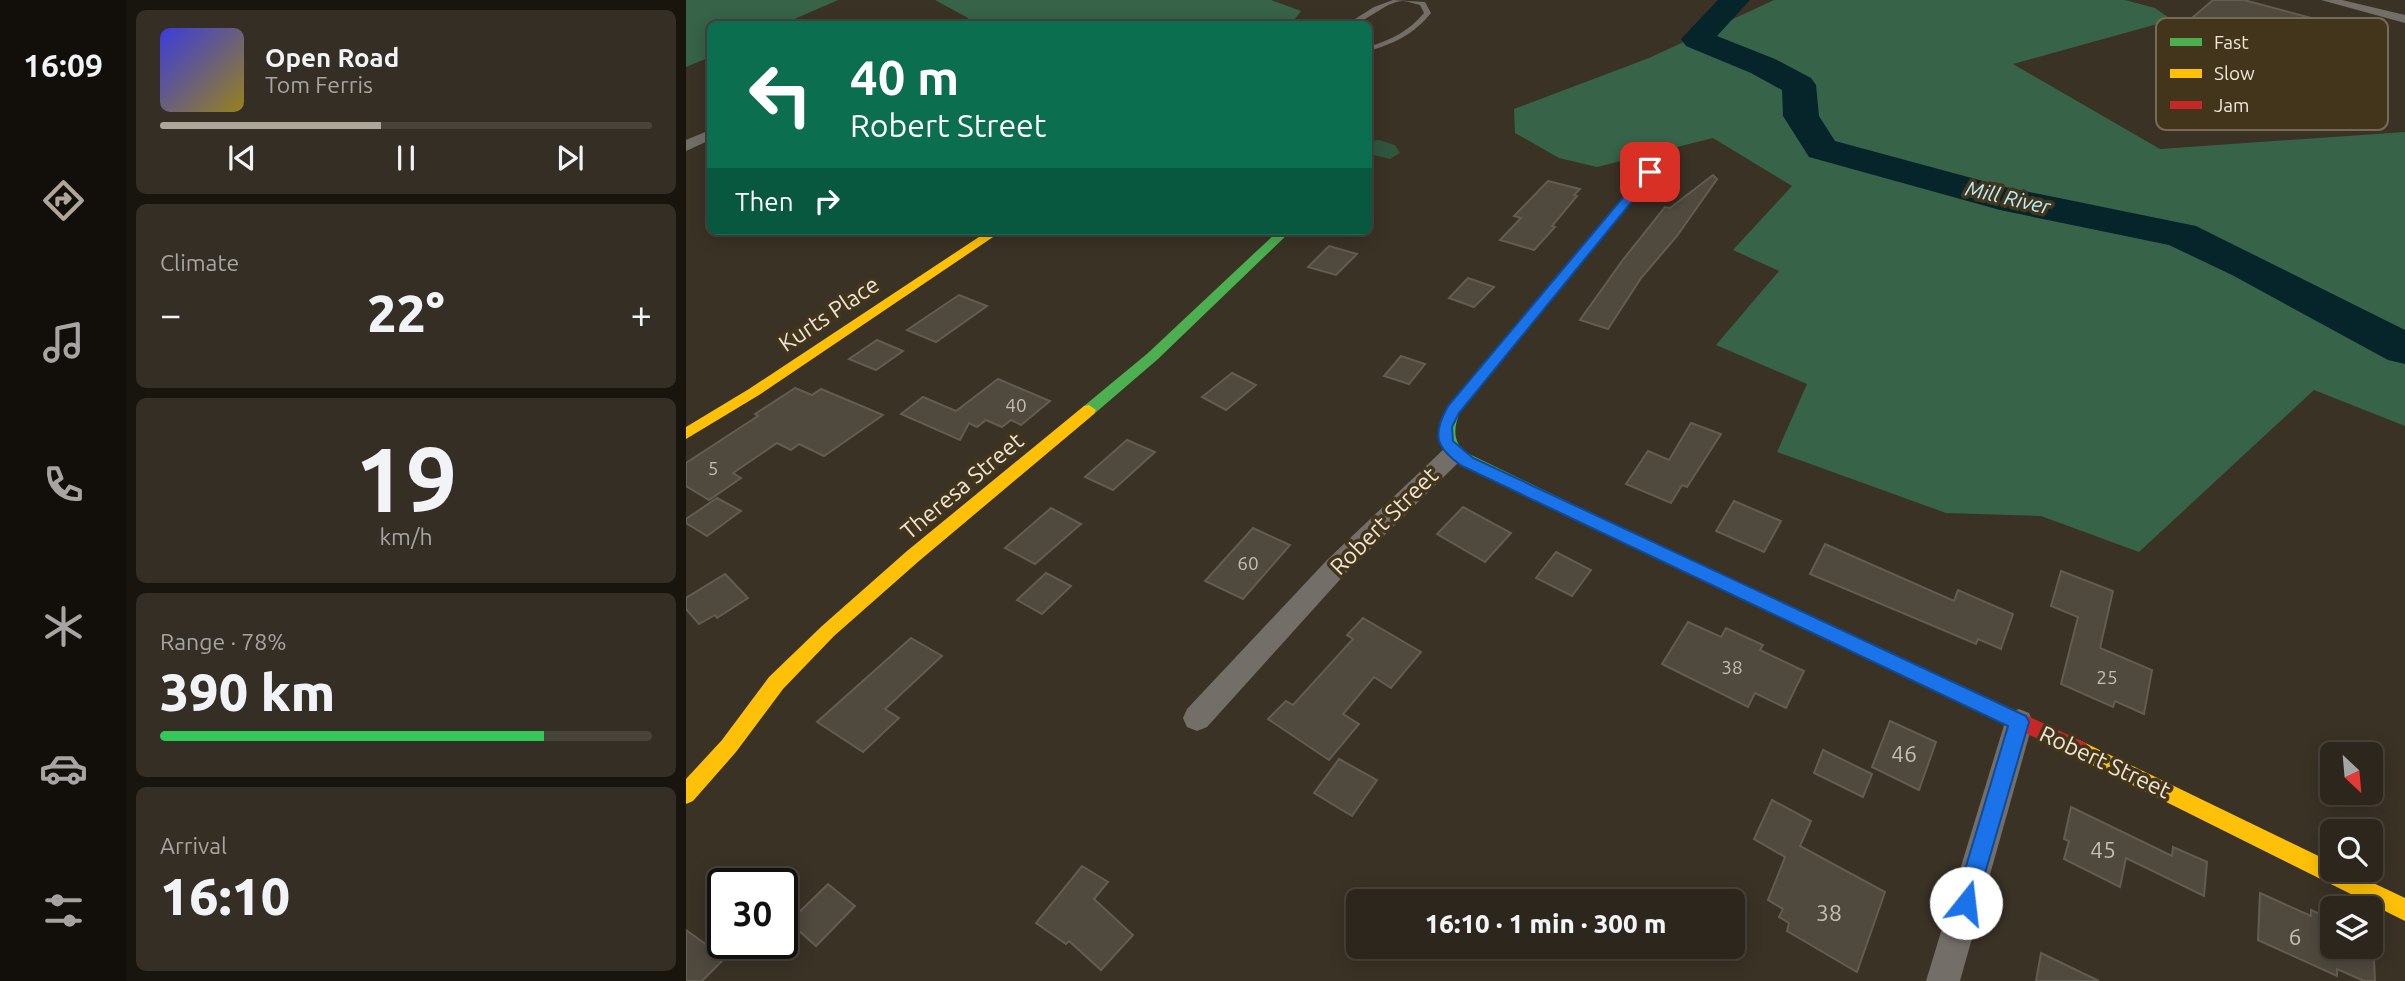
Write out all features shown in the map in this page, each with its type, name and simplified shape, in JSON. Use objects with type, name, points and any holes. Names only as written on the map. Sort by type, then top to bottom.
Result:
[{"type":"street","points":[[2327,0],[2345,2],[2405,19]]},
{"type":"street","points":[[686,146],[707,136]]},
{"type":"street","points":[[1454,453],[1446,442],[1444,427],[1454,410],[1650,172]]},
{"type":"street","name":"Kurts Place","points":[[686,434],[754,392],[990,235]]},
{"type":"street","name":"Theresa Street","points":[[686,794],[729,746],[776,683],[828,631],[913,556],[1153,356],[1281,235]]},
{"type":"street","name":"Robert Street","points":[[1197,718],[1336,567],[1454,453],[1478,467],[2127,771],[2405,910]]},
{"type":"street","points":[[1943,981],[2019,722]]},
{"type":"lane","points":[[1355,21],[1376,8],[1400,0]]},
{"type":"lane","points":[[1372,48],[1397,41],[1414,29],[1428,13],[1423,3],[1406,0]]},
{"type":"green space","points":[[686,0],[838,0],[790,21],[707,21],[707,58],[686,67]]},
{"type":"green space","points":[[935,0],[1271,0],[1301,11],[1293,21],[966,21],[968,18]]},
{"type":"green space","points":[[1774,0],[2125,0],[2155,8],[2169,18],[2156,18],[2156,24],[2013,64],[2160,149],[2405,132],[2405,426],[2314,390],[2139,552],[2041,516],[1946,513],[1777,452],[1807,384],[1716,345],[1779,271],[1733,250],[1792,186],[1713,138],[1597,167],[1559,158],[1515,133],[1514,109],[1649,58]]},
{"type":"green space","points":[[1372,141],[1395,145],[1400,153],[1390,159],[1372,155]]},
{"type":"building","points":[[2213,0],[2244,0],[2311,18],[2196,18],[2193,17]]},
{"type":"building","points":[[1713,175],[1717,179],[1677,236],[1641,278],[1608,329],[1580,320],[1665,207],[1670,208]]},
{"type":"building","points":[[1548,181],[1580,189],[1552,226],[1555,227],[1534,250],[1500,240],[1521,218],[1514,216]]},
{"type":"building","points":[[1329,246],[1357,254],[1336,275],[1308,267]]},
{"type":"building","points":[[1468,278],[1494,287],[1474,307],[1449,298]]},
{"type":"building","points":[[959,295],[987,306],[936,342],[907,330]]},
{"type":"building","points":[[877,340],[903,351],[876,370],[849,359]]},
{"type":"building","points":[[1401,356],[1425,364],[1409,384],[1384,376]]},
{"type":"building","points":[[1232,373],[1256,385],[1226,410],[1202,397]]},
{"type":"building","points":[[998,379],[1050,401],[1021,425],[1011,420],[1002,427],[986,420],[977,427],[969,423],[960,440],[901,414],[923,397],[956,411]]},
{"type":"building","points":[[795,388],[812,395],[821,389],[883,415],[824,456],[799,444],[791,450],[777,443],[733,473],[741,478],[709,500],[686,486],[686,463]]},
{"type":"building","points":[[1691,423],[1721,434],[1687,487],[1682,485],[1671,503],[1626,484],[1648,451],[1669,460]]},
{"type":"building","points":[[1127,440],[1155,452],[1113,490],[1085,477]]},
{"type":"building","points":[[717,498],[741,511],[707,536],[686,523],[686,519]]},
{"type":"building","points":[[1734,501],[1781,521],[1764,552],[1716,531]]},
{"type":"building","points":[[1463,507],[1511,533],[1485,562],[1437,534]]},
{"type":"building","points":[[1051,508],[1081,524],[1035,564],[1005,548]]},
{"type":"building","points":[[1253,528],[1290,545],[1243,599],[1205,581]]},
{"type":"building","points":[[1825,544],[1954,601],[1958,590],[2013,614],[2001,649],[1978,639],[1976,644],[1810,574]]},
{"type":"building","points":[[1556,552],[1591,570],[1572,596],[1536,578]]},
{"type":"building","points":[[2061,571],[2113,591],[2100,648],[2152,670],[2144,714],[2115,701],[2113,707],[2061,684],[2078,617],[2051,606]]},
{"type":"building","points":[[1046,573],[1071,586],[1042,614],[1017,600]]},
{"type":"building","points":[[725,574],[748,598],[717,618],[715,615],[699,624],[686,609],[686,598]]},
{"type":"building","points":[[1363,618],[1421,652],[1391,688],[1374,677],[1343,714],[1359,724],[1329,760],[1268,719],[1286,701],[1293,705],[1353,639],[1347,635]]},
{"type":"building","points":[[1688,622],[1721,637],[1726,628],[1763,645],[1760,650],[1804,671],[1786,708],[1755,693],[1748,707],[1662,664]]},
{"type":"building","points":[[911,638],[942,656],[885,709],[899,718],[863,752],[817,722]]},
{"type":"building","points":[[1890,721],[1936,742],[1919,790],[1872,767]]},
{"type":"building","points":[[1823,750],[1872,774],[1863,797],[1814,773]]},
{"type":"building","points":[[1339,759],[1377,780],[1352,816],[1314,793]]},
{"type":"building","points":[[1772,800],[1811,821],[1800,846],[1885,892],[1857,972],[1787,931],[1789,923],[1779,917],[1783,909],[1768,900],[1785,857],[1754,839]]},
{"type":"building","points":[[2071,807],[2172,856],[2173,847],[2207,862],[2204,896],[2126,858],[2120,887],[2064,859],[2069,841],[2064,839]]},
{"type":"building","points":[[1082,866],[1108,882],[1094,899],[1133,935],[1101,970],[1069,941],[1066,944],[1036,923]]},
{"type":"building","points":[[828,884],[855,906],[816,946],[798,930],[798,913]]},
{"type":"building","points":[[2260,893],[2311,916],[2311,910],[2320,914],[2320,959],[2374,959],[2375,981],[2364,981],[2337,969],[2337,976],[2258,940]]},
{"type":"building","points":[[686,930],[707,945],[707,959],[724,959],[702,981],[686,981]]},
{"type":"building","points":[[2041,953],[2099,981],[2036,981]]},
{"type":"waterway","name":"Mill River","points":[[1735,0],[1697,39],[1763,66],[1799,85],[1801,116],[1822,149],[2000,198],[2181,235],[2247,266],[2405,349]]},
{"type":"traffic: fast","points":[[1598,523],[1467,461],[1450,445],[1448,426],[1454,410],[1650,172]]},
{"type":"traffic: fast","points":[[1089,410],[1153,356],[1281,235]]},
{"type":"traffic: slow","points":[[686,434],[754,392],[990,235]]},
{"type":"traffic: slow","points":[[686,794],[729,746],[776,683],[828,631],[913,556],[1089,410]]},
{"type":"traffic: slow","points":[[2079,749],[2405,910]]},
{"type":"traffic: jam","points":[[1598,523],[2079,749]]},
{"type":"route","points":[[1650,172],[1454,410],[1444,427],[1446,442],[1454,453],[1468,462],[2019,722],[1966,903]]}]
